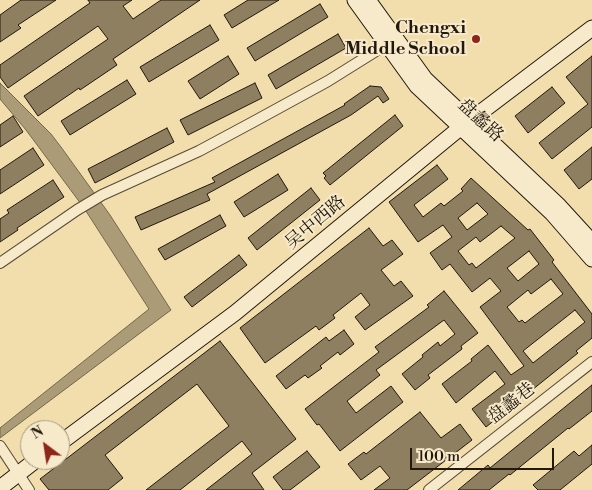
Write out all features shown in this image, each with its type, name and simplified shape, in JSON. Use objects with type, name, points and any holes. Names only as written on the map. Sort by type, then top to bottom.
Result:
[{"type":"main road","name":"盘蠡路","points":[[356,0],[390,42],[461,121],[552,213],[592,258]]},
{"type":"main road","name":"盘蠡路","points":[[368,0],[390,42]]},
{"type":"main road","name":"吴中西路","points":[[70,423],[228,305],[592,15]]},
{"type":"main road","name":"吴中西路","points":[[70,436],[235,313],[461,121],[592,28]]},
{"type":"main road","name":"盘蠡路","points":[[461,121],[559,206],[592,242]]},
{"type":"main road","points":[[0,488],[20,464]]},
{"type":"main road","points":[[0,475],[20,467]]},
{"type":"street","points":[[0,262],[102,195],[199,151],[254,122],[328,81],[390,42]]},
{"type":"street","name":"盘蠡巷","points":[[429,490],[592,362]]},
{"type":"street","points":[[0,446],[29,490]]},
{"type":"shaded area","points":[[0,83],[51,134],[110,215],[171,310],[24,420],[20,420],[20,423],[0,438],[0,428],[149,309],[84,208],[26,130],[0,99]]},
{"type":"building","points":[[21,0],[56,0],[18,25],[21,28],[0,42],[0,15]]},
{"type":"building","points":[[88,0],[132,0],[123,6],[133,19],[161,0],[200,0],[113,59],[117,65],[38,116],[24,96],[108,39],[98,26],[8,88],[0,77],[0,65],[90,3]]},
{"type":"building","points":[[248,0],[279,0],[232,28],[224,15]]},
{"type":"building","points":[[320,4],[328,17],[255,61],[247,48]]},
{"type":"building","points":[[210,25],[219,40],[149,82],[140,67]]},
{"type":"building","points":[[338,34],[346,48],[276,89],[268,75]]},
{"type":"building","points":[[228,56],[239,74],[200,99],[188,81]]},
{"type":"building","points":[[592,56],[592,127],[552,159],[539,143],[588,104],[566,77]]},
{"type":"building","points":[[127,80],[136,94],[70,135],[61,121]]},
{"type":"building","points":[[255,83],[262,98],[188,135],[180,120]]},
{"type":"building","points":[[370,86],[381,87],[389,99],[383,103],[378,96],[351,115],[207,194],[210,200],[141,230],[135,217],[215,182],[212,178],[345,105]]},
{"type":"building","points":[[552,87],[565,103],[528,133],[515,116]]},
{"type":"building","points":[[395,115],[403,126],[330,185],[324,178],[326,176],[323,173]]},
{"type":"building","points":[[13,116],[23,132],[0,147],[0,125]]},
{"type":"building","points":[[167,128],[174,142],[95,183],[88,169]]},
{"type":"building","points":[[592,147],[592,179],[579,189],[564,170]]},
{"type":"building","points":[[33,148],[44,165],[0,194],[0,170]]},
{"type":"building","points":[[437,165],[448,179],[414,205],[423,217],[441,203],[444,206],[463,191],[461,189],[471,178],[528,230],[530,229],[554,260],[552,262],[592,314],[592,338],[576,351],[578,353],[486,427],[472,409],[505,384],[495,371],[456,403],[442,384],[472,361],[471,359],[488,345],[511,375],[524,366],[480,307],[501,291],[490,278],[472,292],[450,264],[442,270],[430,253],[452,237],[443,225],[418,242],[389,202]],"holes":[[[477,203],[488,214],[467,230],[458,218]],[[501,226],[515,238],[476,268],[472,263],[469,265],[458,251],[476,237],[480,242]],[[529,251],[539,264],[518,281],[507,268]],[[551,279],[563,294],[525,323],[522,320],[519,322],[507,307],[528,290],[531,294]],[[575,310],[585,322],[533,363],[523,351]]]},
{"type":"building","points":[[278,174],[288,190],[244,217],[234,202]]},
{"type":"building","points":[[53,180],[64,197],[17,228],[18,230],[0,242],[0,219],[9,213],[7,210]]},
{"type":"building","points":[[311,188],[320,200],[257,250],[248,238]]},
{"type":"building","points":[[220,215],[226,226],[165,260],[158,249]]},
{"type":"building","points":[[369,228],[383,246],[392,240],[403,254],[381,270],[394,286],[401,281],[413,296],[365,330],[355,317],[370,305],[361,293],[333,315],[335,318],[319,330],[316,326],[265,363],[240,328]]},
{"type":"building","points":[[239,255],[247,265],[192,307],[184,297]]},
{"type":"building","points":[[444,291],[478,333],[461,346],[462,349],[428,375],[430,378],[415,390],[402,374],[438,342],[440,346],[455,334],[444,320],[376,370],[380,375],[347,401],[356,413],[391,386],[403,402],[340,451],[305,409],[379,352],[375,347],[429,307],[427,305]]},
{"type":"building","points":[[344,330],[354,344],[340,355],[338,352],[320,366],[322,368],[308,378],[305,375],[286,389],[276,376],[326,337],[329,341]]},
{"type":"building","points":[[220,341],[296,439],[252,473],[264,490],[206,490],[252,454],[242,441],[180,490],[146,490],[229,426],[197,384],[105,455],[123,478],[108,490],[49,490],[40,479],[52,470],[70,470],[70,456]]},
{"type":"building","points":[[592,385],[592,411],[489,490],[458,490],[488,465],[490,468]]},
{"type":"building","points":[[420,412],[441,438],[460,424],[472,440],[407,490],[374,490],[390,478],[380,466],[361,480],[348,464],[364,452],[366,454]]},
{"type":"building","points":[[592,445],[592,464],[560,490],[538,490],[533,485],[574,451],[579,456]]},
{"type":"building","points":[[307,451],[320,467],[290,490],[283,490],[273,477]]},
{"type":"place","name":"Chengxi Middle School","points":[[476,39]]}]
